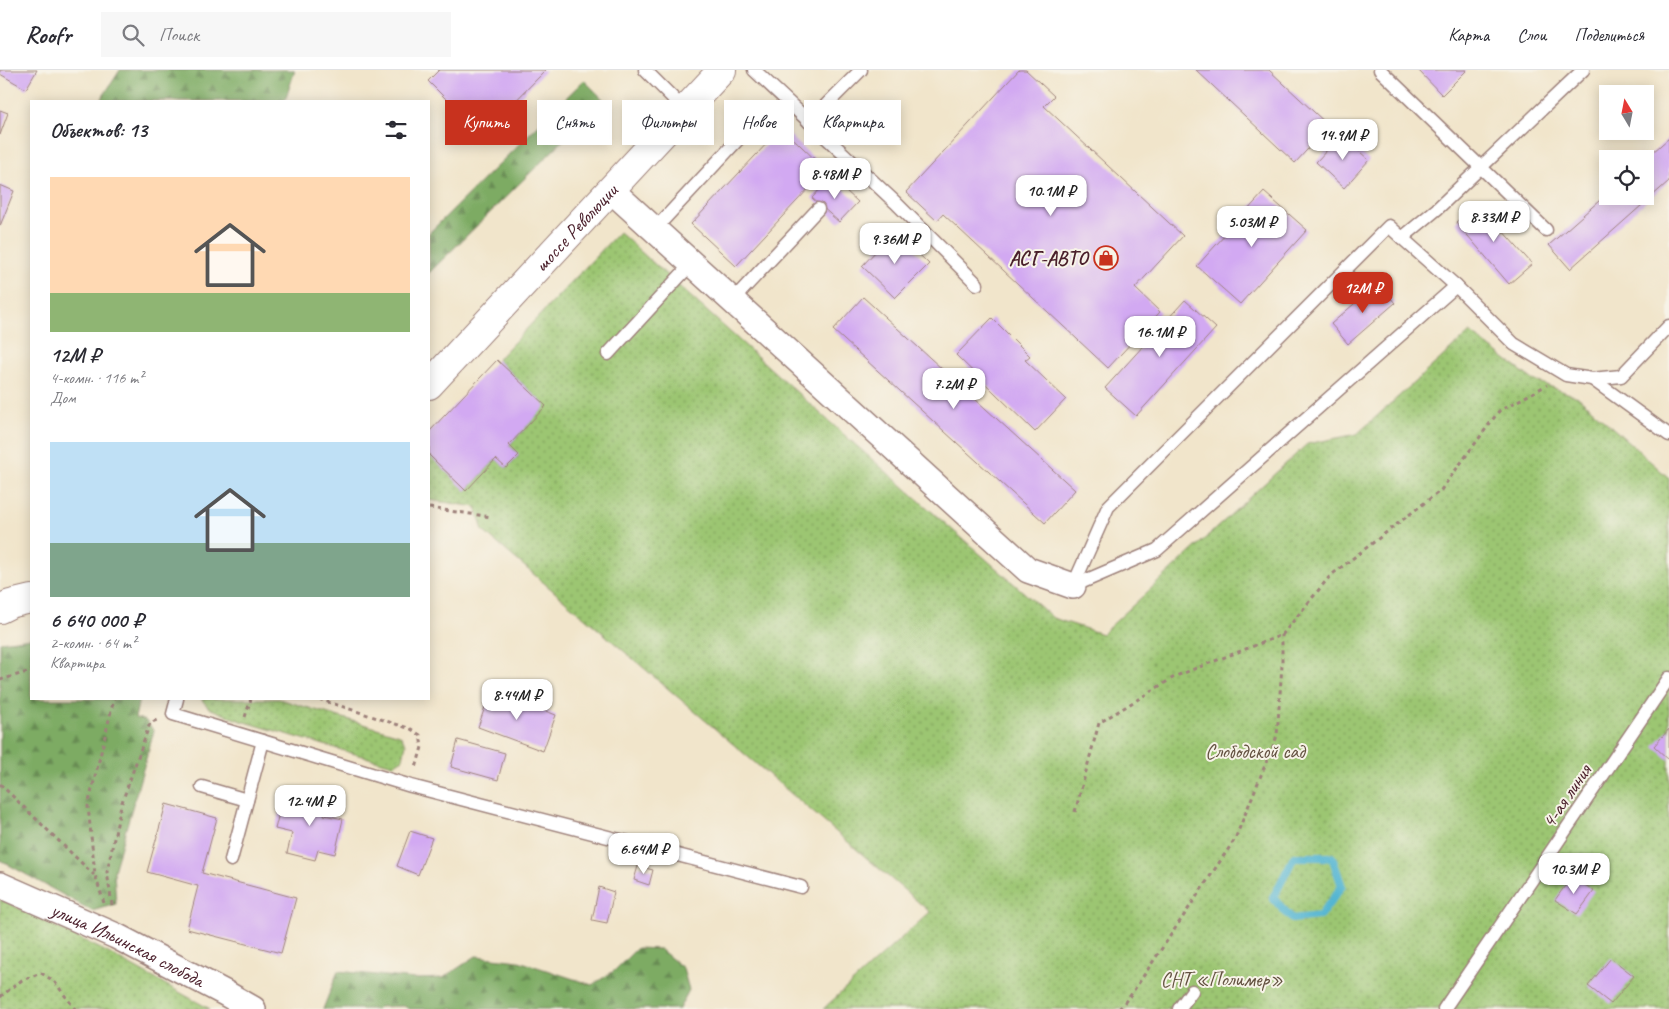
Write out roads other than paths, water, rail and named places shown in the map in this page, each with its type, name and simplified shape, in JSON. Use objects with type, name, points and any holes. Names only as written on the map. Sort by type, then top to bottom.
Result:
[{"type":"main road","name":"шоссе Революции","points":[[694,100],[722,70]]},
{"type":"main road","name":"шоссе Революции","points":[[430,384],[653,145]]},
{"type":"street","points":[[611,190],[1028,570],[1073,586]]},
{"type":"street","name":"улица Ильинская слобода","points":[[0,885],[116,936],[253,1009]]},
{"type":"lane","points":[[645,70],[675,100]]},
{"type":"lane","points":[[754,70],[804,117]]},
{"type":"lane","points":[[831,100],[861,70]]},
{"type":"lane","points":[[1380,70],[1546,230]]},
{"type":"lane","points":[[1402,238],[1437,209],[1583,70]]},
{"type":"lane","points":[[654,230],[733,145]]},
{"type":"lane","points":[[833,145],[977,284]]},
{"type":"lane","points":[[732,301],[818,209]]},
{"type":"lane","points":[[1073,586],[1108,507],[1388,226],[1456,286],[1514,344],[1566,374],[1592,379],[1621,376],[1669,326]]},
{"type":"lane","points":[[608,354],[691,264]]},
{"type":"lane","points":[[1073,586],[1157,550],[1456,286]]},
{"type":"lane","points":[[1592,379],[1669,435]]},
{"type":"lane","name":"4-ая линия","points":[[1444,1009],[1669,678]]},
{"type":"lane","points":[[177,700],[173,714],[411,786],[801,887]]},
{"type":"lane","points":[[231,860],[263,741]]},
{"type":"lane","points":[[202,787],[247,800]]},
{"type":"lane","points":[[1179,1009],[1192,991]]},
{"type":"waterway","points":[[1294,857],[1332,857],[1342,886],[1320,916],[1292,919],[1273,898],[1294,857]]},
{"type":"place","name":"АСГ-АВТО","points":[[1106,258]]},
{"type":"park label","name":"Слободской сад","points":[[1255,751]]},
{"type":"park label","name":"СНТ «Полимер»","points":[[1222,979]]}]
